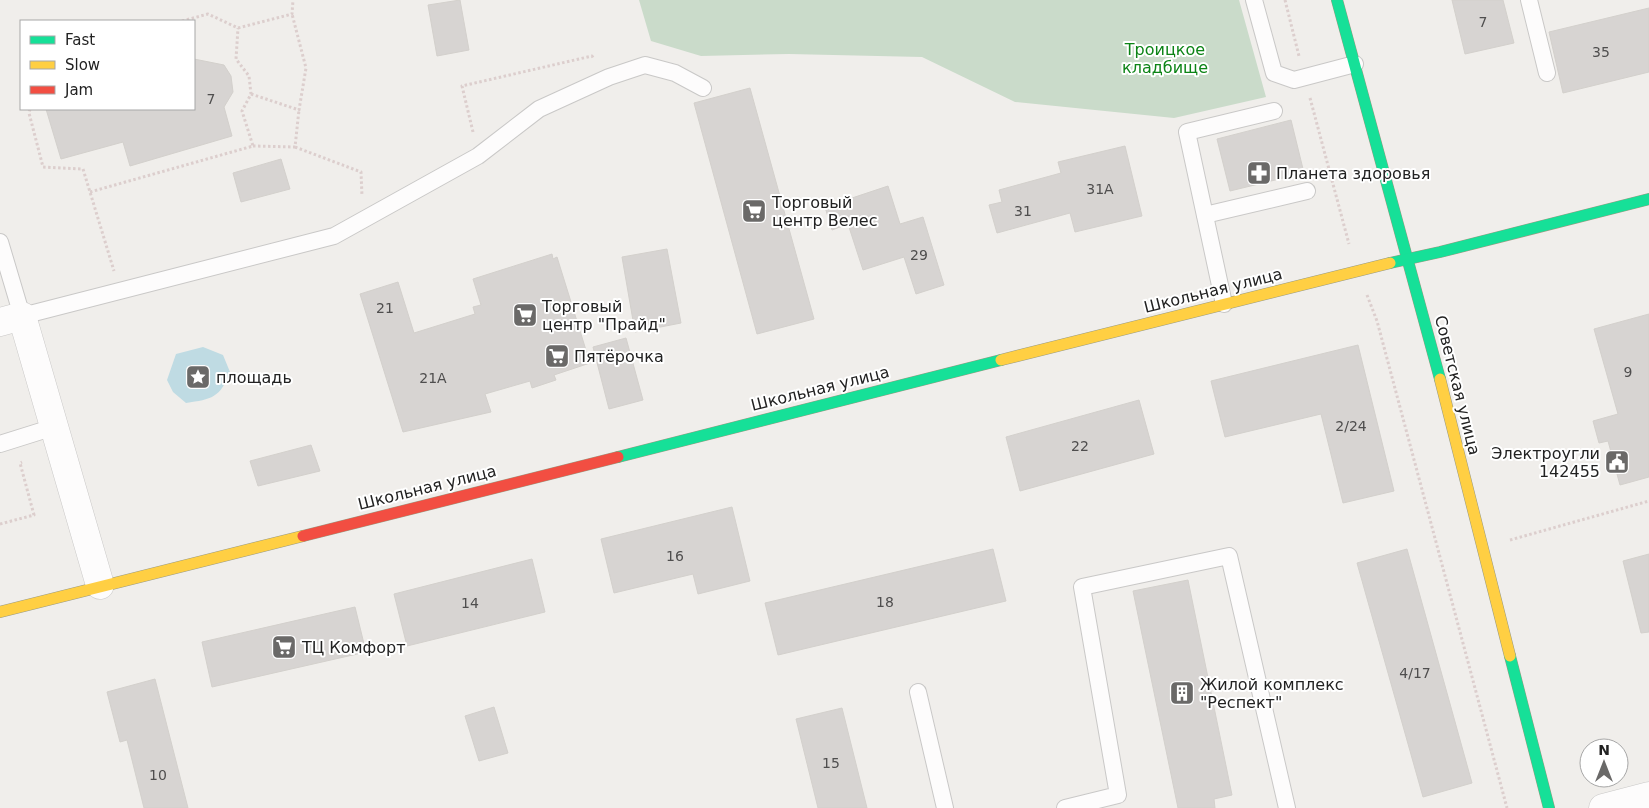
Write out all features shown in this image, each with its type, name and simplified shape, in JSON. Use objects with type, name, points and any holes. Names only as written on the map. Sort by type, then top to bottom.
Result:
[{"type":"main road","name":"Советская улица","points":[[1337,0],[1423,311],[1482,548],[1550,808]]},
{"type":"main road","name":"Школьная улица","points":[[0,612],[1649,199]]},
{"type":"street","points":[[11,319],[58,439],[100,586]]},
{"type":"street","points":[[1603,808],[1649,796]]},
{"type":"lane","points":[[1254,0],[1274,73],[1294,80],[1355,64]]},
{"type":"lane","points":[[1529,0],[1547,73]]},
{"type":"lane","points":[[0,242],[11,319],[334,236],[478,156],[539,108],[609,77],[645,66],[675,73],[703,88]]},
{"type":"lane","points":[[1224,304],[1187,132],[1274,111]]},
{"type":"lane","points":[[1205,215],[1307,192]]},
{"type":"lane","points":[[0,444],[58,439]]},
{"type":"lane","points":[[1066,808],[1118,795],[1082,587],[1229,556],[1288,808]]},
{"type":"lane","points":[[918,692],[945,808]]},
{"type":"path","points":[[293,0],[292,14],[306,68],[295,147]]},
{"type":"path","points":[[1285,0],[1356,271],[1377,321],[1507,808]]},
{"type":"path","points":[[186,20],[208,14],[238,28],[292,14]]},
{"type":"path","points":[[238,28],[236,59],[250,76],[251,94],[242,111],[253,146]]},
{"type":"path","points":[[478,156],[462,86],[592,56],[609,77]]},
{"type":"path","points":[[251,94],[299,110]]},
{"type":"path","points":[[30,110],[43,167],[84,170],[120,291]]},
{"type":"path","points":[[90,192],[253,146],[295,147],[361,172],[364,219]]},
{"type":"path","points":[[0,524],[34,515],[20,463],[58,439]]},
{"type":"path","points":[[1482,548],[1649,501]]},
{"type":"green space","name":"Троицкое кладбище","points":[[639,0],[1239,0],[1266,97],[1174,118],[1015,102],[922,57],[789,54],[701,56],[651,41]]},
{"type":"water","points":[[203,347],[223,355],[230,372],[223,387],[214,396],[186,403],[173,392],[167,380],[176,354]]},
{"type":"building","points":[[460,0],[469,50],[437,56],[428,5]]},
{"type":"building","points":[[1452,0],[1503,0],[1514,43],[1465,54]]},
{"type":"building","points":[[1649,8],[1649,72],[1563,93],[1549,32]]},
{"type":"building","points":[[195,59],[224,65],[231,76],[233,92],[224,107],[232,136],[130,166],[123,142],[61,159],[46,110],[195,110]]},
{"type":"building","name":"Торговый центр Велес","points":[[750,88],[814,319],[757,334],[694,103]]},
{"type":"building","points":[[1291,120],[1304,173],[1230,191],[1217,139]]},
{"type":"building","points":[[1125,146],[1142,216],[1075,232],[1070,213],[997,233],[989,205],[1002,202],[999,190],[1061,173],[1058,162]]},
{"type":"building","points":[[281,159],[290,189],[241,202],[233,173]]},
{"type":"building","points":[[888,186],[900,224],[923,217],[944,285],[916,294],[904,257],[863,270],[848,224],[832,230],[825,207]]},
{"type":"building","points":[[667,249],[681,323],[635,332],[622,257]]},
{"type":"building","points":[[552,254],[553,259],[557,257],[590,363],[554,375],[556,380],[532,388],[530,381],[485,394],[491,412],[403,432],[360,294],[398,282],[414,333],[475,314],[473,307],[481,305],[473,279]]},
{"type":"building","points":[[1649,314],[1649,477],[1620,485],[1608,441],[1599,443],[1593,421],[1618,414],[1594,329]]},
{"type":"building","points":[[626,338],[643,400],[609,409],[593,347]]},
{"type":"building","points":[[1358,345],[1394,491],[1343,503],[1321,414],[1225,437],[1211,381]]},
{"type":"building","points":[[1139,400],[1154,454],[1020,491],[1006,437]]},
{"type":"building","points":[[311,445],[320,471],[258,486],[250,461]]},
{"type":"building","points":[[732,507],[750,581],[698,594],[693,574],[614,593],[601,539]]},
{"type":"building","points":[[993,549],[1006,601],[778,655],[765,603]]},
{"type":"building","points":[[1407,549],[1472,783],[1423,797],[1357,563]]},
{"type":"building","points":[[1649,554],[1649,632],[1641,633],[1623,561]]},
{"type":"building","points":[[532,559],[545,612],[407,646],[394,594]]},
{"type":"building","name":"Жилой комплекс \"Респект\"","points":[[1188,580],[1232,795],[1214,799],[1215,808],[1178,808],[1133,591]]},
{"type":"building","name":"ТЦ Комфорт","points":[[355,607],[366,652],[212,687],[202,642]]},
{"type":"building","points":[[155,679],[188,808],[144,808],[127,740],[120,742],[107,692]]},
{"type":"building","points":[[494,707],[508,753],[479,761],[465,716]]},
{"type":"building","points":[[842,708],[867,808],[818,808],[796,719]]},
{"type":"traffic: fast","points":[[1337,0],[1440,379]]},
{"type":"traffic: fast","points":[[1390,263],[1649,199]]},
{"type":"traffic: fast","points":[[618,457],[1001,360]]},
{"type":"traffic: fast","points":[[1510,656],[1549,808]]},
{"type":"traffic: slow","points":[[1001,360],[1390,263]]},
{"type":"traffic: slow","points":[[1440,379],[1510,656]]},
{"type":"traffic: slow","points":[[0,612],[303,536]]},
{"type":"traffic: jam","points":[[303,536],[618,457]]},
{"type":"place","name":"Планета здоровья","points":[[1259,173]]},
{"type":"place","name":"Торговый центр Велес","points":[[754,211]]},
{"type":"place","name":"Торговый центр \"Прайд\"","points":[[525,315]]},
{"type":"place","name":"Пятёрочка","points":[[557,356]]},
{"type":"place","name":"площадь","points":[[198,377]]},
{"type":"place","name":"Электроугли 142455","points":[[1617,462]]},
{"type":"place","name":"ТЦ Комфорт","points":[[284,647]]},
{"type":"place","name":"Жилой комплекс \"Респект\"","points":[[1182,693]]}]
